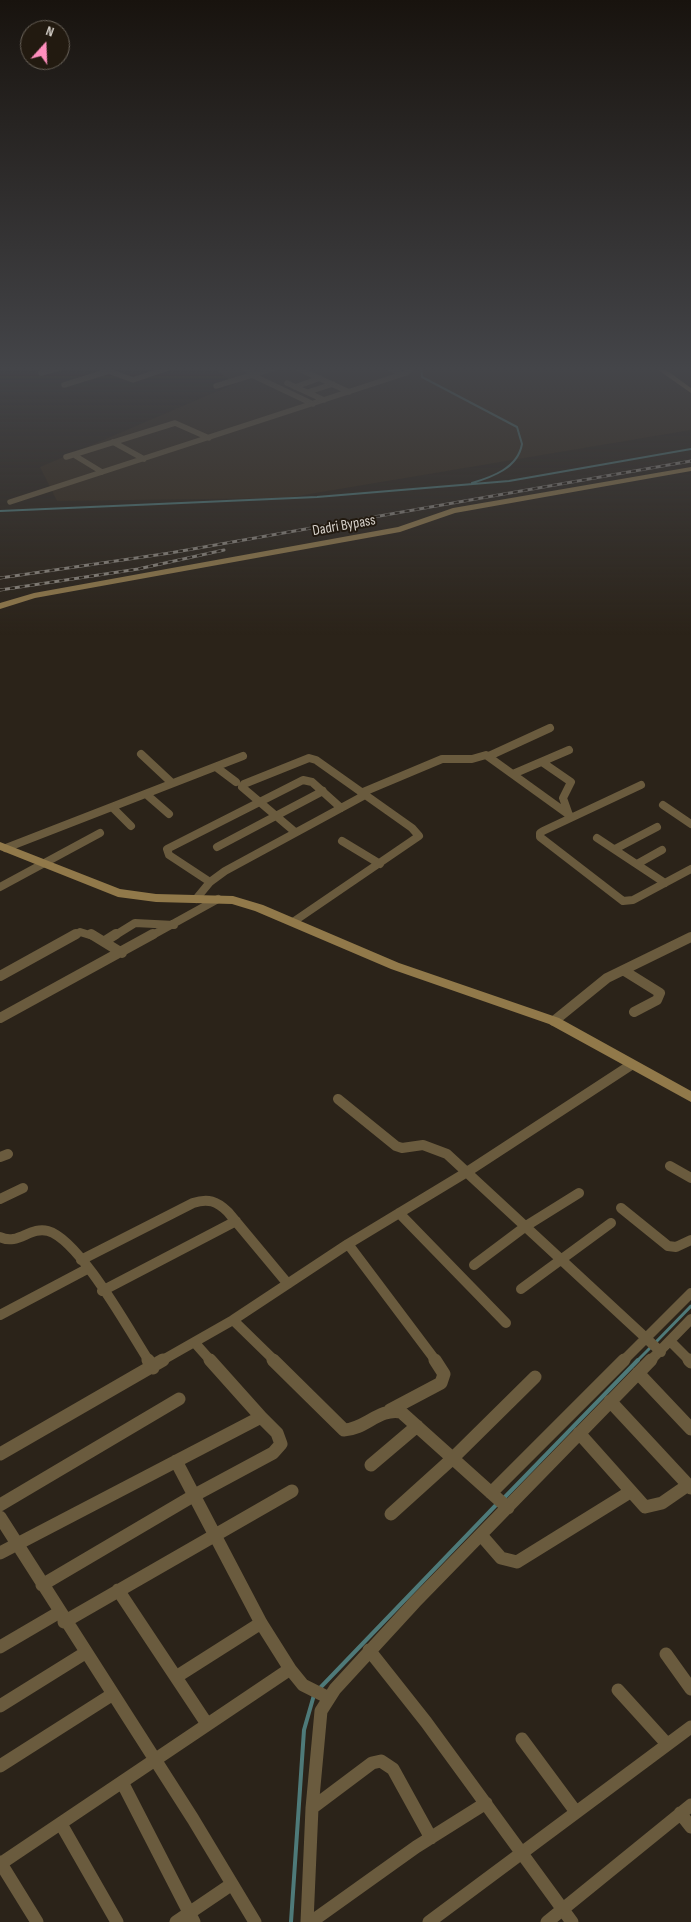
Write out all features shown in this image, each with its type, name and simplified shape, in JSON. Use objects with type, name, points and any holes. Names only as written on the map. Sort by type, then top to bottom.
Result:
[{"type":"main road","name":"Dadri Bypass","points":[[0,606],[34,596],[400,529],[453,511],[691,469]]},
{"type":"main road","points":[[3,847],[118,894],[136,897],[218,899],[246,904],[395,966],[554,1021],[579,1033],[631,1065],[691,1097]]},
{"type":"street","points":[[77,457],[102,472]]},
{"type":"street","points":[[140,457],[144,459]]},
{"type":"street","points":[[10,502],[151,457]]},
{"type":"street","points":[[196,899],[210,882],[363,794],[446,758],[471,759],[489,756],[550,728]]},
{"type":"street","points":[[513,774],[569,750]]},
{"type":"street","points":[[141,754],[172,783]]},
{"type":"street","points":[[3,847],[244,756]]},
{"type":"street","points":[[489,756],[570,816]]},
{"type":"street","points":[[293,922],[414,841],[419,834],[316,760],[309,758],[242,786],[295,832]]},
{"type":"street","points":[[542,762],[571,782],[563,798],[570,816]]},
{"type":"street","points":[[216,767],[236,782]]},
{"type":"street","points":[[210,882],[169,855],[167,849],[257,801],[303,780],[309,780],[341,808]]},
{"type":"street","points":[[641,785],[570,816],[540,833],[540,837],[624,901],[633,900],[691,868]]},
{"type":"street","points":[[217,847],[323,792]]},
{"type":"street","points":[[146,794],[169,814]]},
{"type":"street","points":[[662,805],[691,824]]},
{"type":"street","points":[[112,807],[131,826]]},
{"type":"street","points":[[615,849],[657,827]]},
{"type":"street","points":[[0,887],[100,833]]},
{"type":"street","points":[[597,838],[665,883]]},
{"type":"street","points":[[342,840],[380,864]]},
{"type":"street","points":[[637,864],[662,850]]},
{"type":"street","points":[[0,1018],[218,899]]},
{"type":"street","points":[[105,941],[135,922],[174,924]]},
{"type":"street","points":[[0,976],[80,932],[89,933],[122,952]]},
{"type":"street","points":[[554,1021],[608,978],[691,937]]},
{"type":"street","points":[[623,970],[660,994],[657,1000],[634,1012]]},
{"type":"street","points":[[0,1454],[153,1368],[233,1320],[348,1244],[467,1172],[631,1065]]},
{"type":"street","points":[[338,1099],[396,1146],[402,1148],[418,1145],[440,1150],[526,1226],[653,1345]]},
{"type":"street","points":[[670,1166],[691,1178]]},
{"type":"street","points":[[0,1199],[23,1188]]},
{"type":"street","points":[[474,1265],[526,1226],[579,1193]]},
{"type":"street","points":[[0,1315],[84,1264],[203,1199],[215,1201],[222,1205],[288,1284]]},
{"type":"street","points":[[620,1208],[668,1246],[676,1247],[691,1240]]},
{"type":"street","points":[[399,1213],[506,1323]]},
{"type":"street","points":[[102,1291],[236,1221]]},
{"type":"street","points":[[521,1289],[612,1223]]},
{"type":"street","points":[[0,1236],[6,1240],[13,1240],[32,1232],[46,1230],[58,1236],[84,1264],[153,1368]]},
{"type":"street","points":[[233,1320],[344,1430],[354,1429],[441,1383],[444,1374],[433,1356],[348,1244]]},
{"type":"street","points":[[499,1501],[579,1433],[638,1373],[653,1345],[691,1293]]},
{"type":"street","points":[[307,1922],[312,1808],[321,1711],[326,1697],[481,1534],[499,1501],[653,1345],[670,1341],[691,1319]]},
{"type":"street","points":[[670,1341],[691,1362]]},
{"type":"street","points":[[42,1585],[278,1449],[281,1444],[280,1438],[195,1343]]},
{"type":"street","points":[[638,1373],[691,1429]]},
{"type":"street","points":[[391,1514],[453,1458],[535,1377]]},
{"type":"street","points":[[0,1505],[179,1399]]},
{"type":"street","points":[[579,1433],[645,1508],[651,1508],[689,1487],[610,1401]]},
{"type":"street","points":[[390,1410],[401,1412],[499,1501]]},
{"type":"street","points":[[0,1553],[261,1417]]},
{"type":"street","points":[[371,1465],[416,1426]]},
{"type":"street","points":[[176,1461],[261,1623],[290,1668],[308,1688],[326,1697]]},
{"type":"street","points":[[0,1647],[118,1590],[292,1491]]},
{"type":"street","points":[[481,1534],[501,1558],[511,1563],[517,1562],[630,1492]]},
{"type":"street","points":[[0,1517],[61,1618],[113,1694],[255,1922]]},
{"type":"street","points":[[118,1590],[207,1724]]},
{"type":"street","points":[[176,1677],[261,1623]]},
{"type":"street","points":[[369,1650],[486,1803],[572,1922]]},
{"type":"street","points":[[0,1706],[85,1652]]},
{"type":"street","points":[[666,1654],[691,1689]]},
{"type":"street","points":[[37,1922],[0,1863],[61,1824],[290,1668]]},
{"type":"street","points":[[618,1690],[667,1744]]},
{"type":"street","points":[[0,1766],[113,1694]]},
{"type":"street","points":[[429,1922],[691,1727]]},
{"type":"street","points":[[522,1739],[576,1812]]},
{"type":"street","points":[[312,1808],[372,1763],[381,1760],[393,1769],[431,1838]]},
{"type":"street","points":[[122,1782],[192,1918]]},
{"type":"street","points":[[311,1922],[431,1838],[486,1803]]},
{"type":"street","points":[[547,1922],[686,1809],[691,1827]]},
{"type":"street","points":[[61,1824],[117,1922]]},
{"type":"street","points":[[176,1922],[192,1918],[232,1884]]},
{"type":"shaded area","points":[[64,457],[532,457],[286,498],[57,501],[40,467]]},
{"type":"waterway","points":[[472,483],[488,478],[503,470],[517,457]]},
{"type":"waterway","points":[[0,511],[317,497],[509,481],[647,457]]},
{"type":"waterway","points":[[655,1343],[691,1306]]},
{"type":"waterway","points":[[638,1360],[651,1347]]},
{"type":"waterway","points":[[503,1499],[638,1360]]},
{"type":"waterway","points":[[319,1689],[497,1504]]},
{"type":"waterway","points":[[291,1922],[304,1730],[314,1695]]},
{"type":"railway","points":[[0,578],[170,553],[691,461]]},
{"type":"railway","points":[[0,590],[138,569],[224,550]]}]
